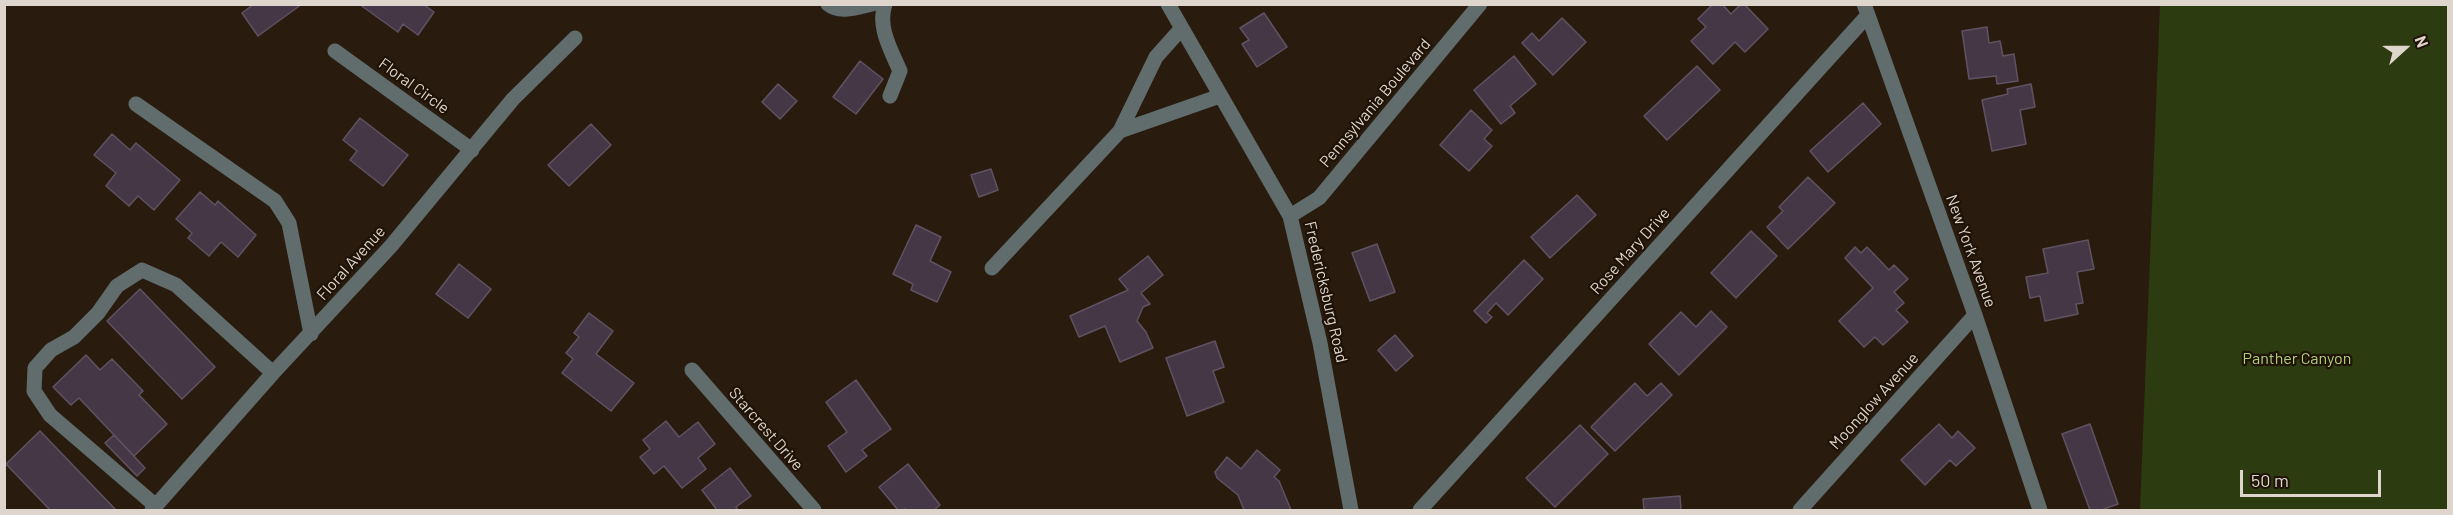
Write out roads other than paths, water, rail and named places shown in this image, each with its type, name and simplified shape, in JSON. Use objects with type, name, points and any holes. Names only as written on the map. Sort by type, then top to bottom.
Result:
[{"type":"street","points":[[828,4],[833,8],[847,9],[872,4]]},
{"type":"street","points":[[885,4],[882,14],[884,33],[900,71],[890,96]]},
{"type":"street","name":"Fredericksburg Road","points":[[1168,4],[1290,216],[1320,343],[1351,510]]},
{"type":"street","name":"Pennsylvania Boulevard","points":[[1290,216],[1310,205],[1327,189],[1480,4]]},
{"type":"street","name":"New York Avenue","points":[[1866,10],[1975,315],[2040,510]]},
{"type":"street","name":"Rose Mary Drive","points":[[1420,510],[1866,10]]},
{"type":"street","points":[[992,268],[1120,131],[1156,57],[1181,29]]},
{"type":"street","name":"Floral Avenue","points":[[154,508],[273,373],[391,246],[513,99],[575,39]]},
{"type":"street","name":"Floral Circle","points":[[335,51],[472,150]]},
{"type":"street","points":[[1120,131],[1220,96]]},
{"type":"street","points":[[136,104],[275,201],[284,212],[289,223],[311,334]]},
{"type":"street","points":[[154,508],[50,415],[34,392],[35,368],[51,350],[74,337],[98,313],[117,286],[142,270],[176,285],[273,373]]},
{"type":"street","name":"Moonglow Avenue","points":[[1800,510],[1975,315]]},
{"type":"street","name":"Starcrest Drive","points":[[692,370],[814,510]]},
{"type":"park label","name":"Panther Canyon","points":[[2297,359]]}]
